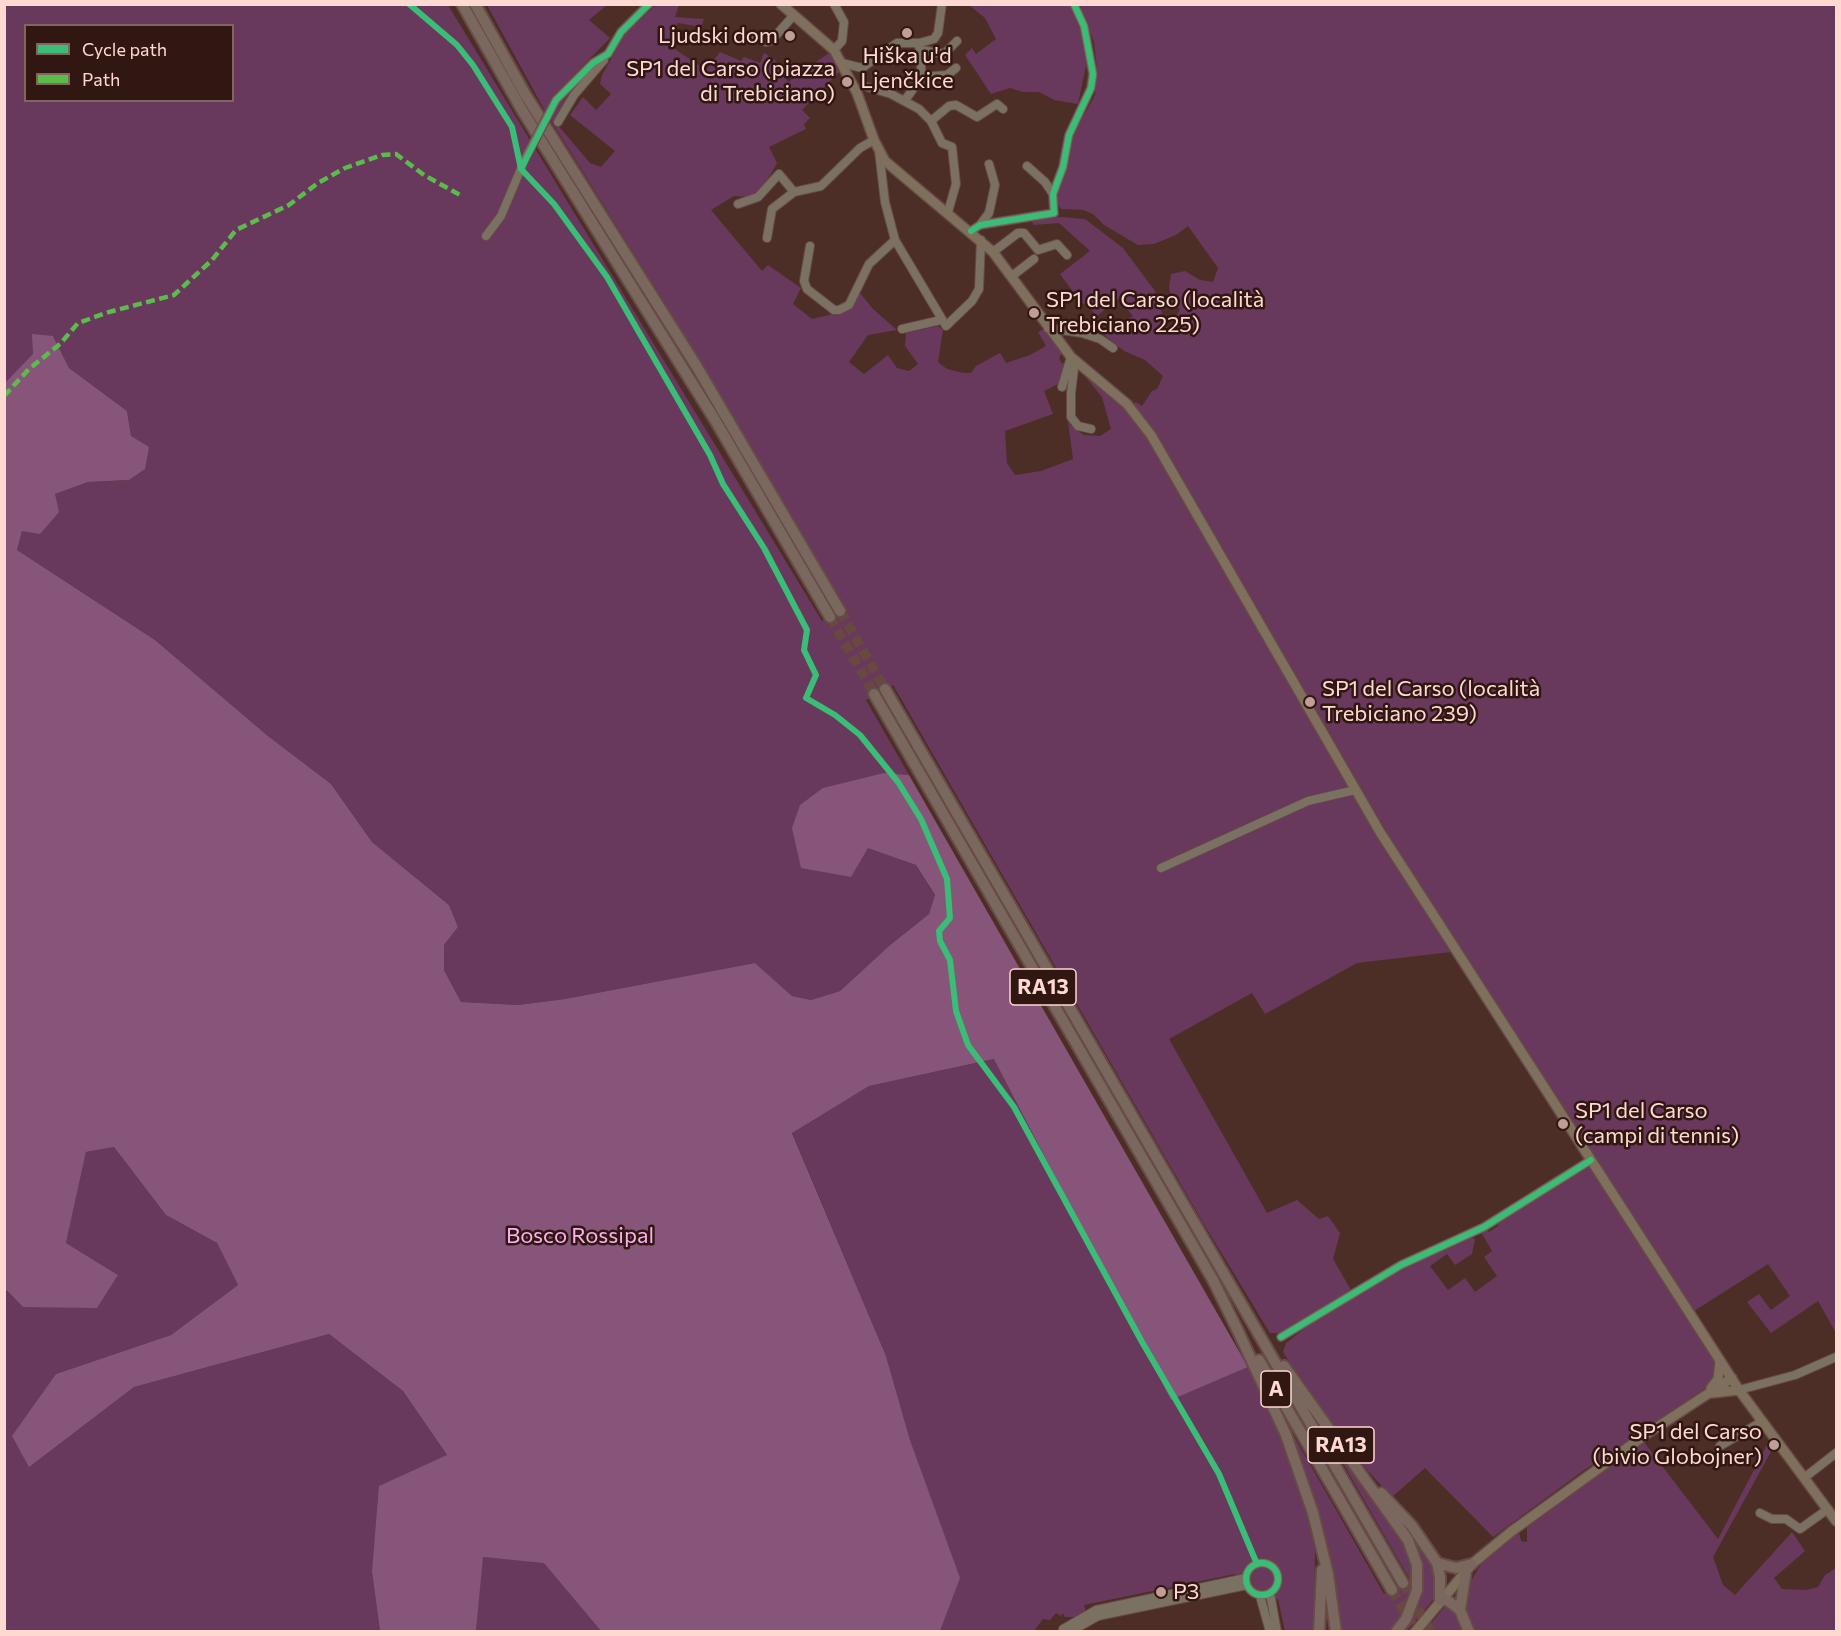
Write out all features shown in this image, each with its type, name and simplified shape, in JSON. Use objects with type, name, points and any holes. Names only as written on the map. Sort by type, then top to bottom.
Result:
[{"type":"highway","points":[[454,4],[715,420],[830,617]]},
{"type":"highway","points":[[462,4],[522,110]]},
{"type":"highway","points":[[475,4],[552,136],[697,367],[840,610]]},
{"type":"highway","points":[[480,4],[552,136]]},
{"type":"highway","name":"RA13","points":[[885,689],[1219,1268],[1285,1369],[1408,1540],[1417,1565],[1417,1590],[1414,1603],[1396,1632]]},
{"type":"highway","name":"RA13","points":[[874,694],[1213,1280],[1286,1435],[1319,1537],[1332,1596],[1336,1632]]},
{"type":"highway","name":"A","points":[[1219,1268],[1403,1583]]},
{"type":"highway","name":"A","points":[[1213,1280],[1392,1590]]},
{"type":"highway","points":[[1356,1467],[1412,1526],[1437,1563],[1440,1577],[1440,1600],[1447,1600],[1460,1610],[1469,1632]]},
{"type":"highway","points":[[1319,1537],[1323,1598],[1319,1632]]},
{"type":"highway","points":[[1437,1563],[1456,1568],[1469,1568],[1460,1610]]},
{"type":"main road","points":[[781,4],[792,11],[834,50],[860,89],[878,150],[897,171],[948,212],[975,228],[981,240],[1012,276],[1073,359],[1127,404],[1157,445],[1355,790],[1739,1390],[1836,1521]]},
{"type":"main road","points":[[1706,1395],[1718,1379],[1720,1361]]},
{"type":"main road","points":[[1415,1632],[1469,1568],[1512,1531],[1611,1459],[1732,1378]]},
{"type":"main road","points":[[1706,1395],[1739,1390]]},
{"type":"street","points":[[558,122],[574,95],[608,54],[621,32],[650,4]]},
{"type":"street","points":[[834,4],[844,22],[842,41],[834,50]]},
{"type":"street","points":[[920,46],[937,36],[942,4]]},
{"type":"street","points":[[975,228],[1054,213],[1053,194],[1064,167],[1069,135],[1091,88],[1092,74],[1087,36],[1074,4]]},
{"type":"street","points":[[756,37],[766,42],[771,41],[792,11]]},
{"type":"street","points":[[862,68],[897,42],[920,46],[944,54],[957,41]]},
{"type":"street","points":[[905,100],[922,77],[920,46]]},
{"type":"street","points":[[486,236],[501,216],[525,159],[556,100],[593,63],[608,54]]},
{"type":"street","points":[[842,63],[862,68],[866,75],[860,89],[905,100],[931,121],[942,142],[952,147],[956,184],[948,212]]},
{"type":"street","points":[[922,77],[946,75],[956,68]]},
{"type":"street","points":[[931,121],[942,111],[956,105],[977,117],[997,104],[1003,109]]},
{"type":"street","points":[[767,238],[772,209],[794,192],[821,186],[860,148],[874,140]]},
{"type":"street","points":[[878,150],[894,240],[946,326],[975,297],[980,280],[981,240]]},
{"type":"street","points":[[975,228],[989,213],[995,184],[989,164]]},
{"type":"street","points":[[1027,166],[1045,182],[1053,194]]},
{"type":"street","points":[[882,180],[897,171]]},
{"type":"street","points":[[738,204],[758,197],[779,174],[794,192]]},
{"type":"street","points":[[993,252],[1011,238],[1024,233],[1038,250],[1057,244],[1067,255]]},
{"type":"street","points":[[810,246],[804,280],[807,289],[834,310],[839,310],[849,305],[869,264],[894,240]]},
{"type":"street","points":[[1012,276],[1035,259]]},
{"type":"street","points":[[902,329],[941,320]]},
{"type":"street","points":[[1048,328],[1082,333],[1113,348]]},
{"type":"street","points":[[1062,387],[1073,359]]},
{"type":"street","points":[[1073,359],[1071,417],[1078,426],[1091,429]]},
{"type":"street","points":[[1161,868],[1308,801],[1355,790]]},
{"type":"street","points":[[1281,1337],[1401,1265],[1484,1227],[1591,1160]]},
{"type":"street","points":[[1739,1390],[1795,1375],[1836,1357]]},
{"type":"street","points":[[1720,1446],[1761,1422]]},
{"type":"street","points":[[1804,1479],[1836,1453]]},
{"type":"street","points":[[1760,1513],[1772,1519],[1785,1519],[1800,1529],[1828,1509]]},
{"type":"street","points":[[1257,1564],[1272,1567],[1278,1581],[1270,1593],[1260,1596],[1253,1593],[1246,1582],[1249,1569],[1257,1564]]},
{"type":"street","points":[[1066,1630],[1095,1610],[1246,1582]]},
{"type":"street","points":[[1270,1593],[1277,1632]]},
{"type":"street","points":[[1260,1596],[1270,1632]]},
{"type":"shaded area","points":[[5,5],[448,5],[822,621],[845,607],[656,289],[545,111],[487,5],[607,5],[589,20],[610,38],[552,98],[560,103],[598,63],[556,123],[590,163],[601,167],[615,151],[570,115],[583,97],[596,110],[611,94],[600,84],[602,75],[625,34],[656,5],[679,5],[675,17],[704,19],[701,27],[678,23],[667,44],[706,70],[720,52],[741,61],[744,57],[760,63],[764,53],[775,60],[788,82],[829,53],[839,72],[802,110],[810,118],[804,124],[806,129],[769,147],[777,163],[762,190],[751,197],[734,196],[711,210],[762,271],[768,265],[801,288],[793,304],[812,319],[845,311],[852,306],[860,293],[873,309],[897,330],[868,335],[849,362],[864,374],[888,355],[897,368],[909,371],[918,364],[905,346],[906,333],[938,326],[943,330],[938,362],[947,369],[971,373],[976,366],[1000,353],[1006,363],[1030,355],[1046,346],[1038,332],[1044,329],[1062,353],[1059,358],[1062,364],[1067,361],[1058,384],[1044,391],[1053,414],[1005,431],[1007,463],[1015,475],[1041,471],[1073,459],[1066,406],[1070,425],[1084,435],[1100,436],[1111,429],[1102,397],[1078,368],[1136,419],[1160,456],[1346,784],[1451,952],[1357,963],[1265,1014],[1252,993],[1169,1039],[1267,1213],[1297,1200],[1319,1219],[1328,1216],[1340,1233],[1333,1259],[1351,1290],[1282,1333],[1270,1333],[1202,1221],[893,685],[866,700],[909,775],[884,773],[868,847],[916,865],[935,896],[929,914],[889,946],[840,991],[811,1000],[792,996],[755,963],[565,999],[518,1005],[461,1002],[444,970],[444,945],[458,927],[449,905],[372,842],[331,784],[268,736],[155,640],[17,550],[22,531],[54,494],[88,482],[129,480],[131,436],[127,411],[69,368],[53,336],[5,384]]},
{"type":"shaded area","points":[[969,5],[1070,5],[1083,37],[1087,61],[1078,104],[1054,100],[1039,92],[1023,92],[1010,88],[991,94],[965,55],[972,48],[976,54],[996,39],[985,18]]},
{"type":"shaded area","points":[[1079,5],[1836,5],[1836,1333],[1818,1301],[1771,1333],[1747,1302],[1759,1294],[1771,1310],[1790,1296],[1768,1264],[1694,1311],[1400,855],[1169,455],[1132,405],[1136,402],[1142,406],[1152,391],[1157,389],[1163,376],[1145,360],[1124,351],[1104,335],[1133,316],[1118,299],[1097,316],[1086,304],[1081,303],[1060,274],[1090,251],[1059,223],[1033,225],[1032,219],[1061,217],[1085,219],[1123,248],[1155,291],[1168,332],[1177,329],[1176,317],[1180,309],[1172,302],[1169,288],[1171,274],[1185,271],[1200,280],[1213,282],[1218,268],[1188,226],[1176,235],[1154,244],[1138,245],[1104,225],[1093,214],[1083,210],[1061,209],[1057,201],[1058,190],[1067,168],[1072,137],[1095,95],[1097,69],[1094,42]]},
{"type":"shaded area","points":[[995,1059],[1171,1400],[1248,1367],[1284,1443],[1315,1549],[1314,1631],[1285,1631],[1278,1599],[1272,1600],[1281,1587],[1281,1572],[1275,1563],[1262,1559],[1248,1564],[1242,1576],[1237,1579],[1235,1574],[1084,1605],[1086,1612],[1077,1617],[1065,1617],[1063,1613],[1061,1616],[1056,1613],[1050,1620],[1043,1619],[1034,1631],[940,1631],[959,1578],[910,1440],[886,1356],[792,1132],[869,1086]]},
{"type":"shaded area","points":[[114,1147],[166,1215],[217,1243],[238,1285],[171,1335],[56,1374],[29,1466],[134,1387],[329,1334],[403,1391],[447,1455],[372,1572],[380,1631],[5,1631],[4,1289],[23,1307],[118,1275],[66,1243],[86,1152]]},
{"type":"shaded area","points":[[1590,1165],[1714,1357],[1715,1376],[1710,1385],[1583,1471],[1493,1537],[1425,1468],[1392,1497],[1368,1471],[1310,1395],[1283,1352],[1286,1343],[1310,1324],[1404,1268],[1471,1237],[1475,1239],[1472,1254],[1455,1265],[1447,1254],[1430,1266],[1448,1290],[1465,1278],[1475,1292],[1497,1276],[1484,1257],[1492,1251],[1481,1232],[1487,1230],[1489,1232],[1498,1226],[1499,1222]]},
{"type":"shaded area","points":[[1291,1431],[1384,1594],[1409,1578],[1326,1434],[1405,1541],[1413,1561],[1413,1590],[1403,1615],[1391,1631],[1340,1631],[1329,1559]]},
{"type":"shaded area","points":[[1643,1441],[1718,1539],[1769,1441],[1773,1448],[1713,1557],[1723,1585],[1735,1595],[1792,1532],[1805,1551],[1774,1578],[1782,1589],[1806,1590],[1818,1587],[1825,1575],[1836,1568],[1836,1631],[1474,1632],[1466,1607],[1467,1588],[1481,1564],[1519,1532],[1521,1541],[1527,1542],[1527,1527]]},
{"type":"shaded area","points":[[1392,1508],[1431,1559],[1436,1579],[1437,1595],[1407,1631],[1401,1631],[1418,1602],[1422,1579]]},
{"type":"shaded area","points":[[482,1557],[544,1562],[601,1631],[476,1632]]},
{"type":"shaded area","points":[[1262,1567],[1271,1570],[1274,1579],[1271,1588],[1262,1591],[1253,1588],[1250,1579],[1253,1570]]},
{"type":"shaded area","points":[[1446,1605],[1456,1614],[1464,1632],[1424,1632]]},
{"type":"green space","name":"Bosco Rossipal","points":[[32,334],[53,336],[69,368],[127,411],[131,436],[149,447],[145,469],[129,480],[88,482],[55,494],[59,512],[40,534],[22,531],[17,550],[155,640],[268,736],[331,784],[372,842],[449,905],[458,927],[444,945],[444,970],[461,1002],[518,1005],[565,999],[755,963],[792,996],[811,1000],[840,991],[889,946],[929,914],[935,895],[916,865],[868,848],[851,877],[801,868],[792,828],[800,805],[823,788],[884,773],[909,775],[1248,1367],[1171,1400],[994,1059],[869,1086],[792,1133],[886,1356],[910,1440],[960,1578],[940,1631],[601,1631],[544,1563],[483,1557],[476,1631],[380,1631],[372,1572],[379,1486],[447,1455],[403,1391],[329,1334],[134,1387],[29,1467],[12,1436],[56,1374],[171,1335],[238,1285],[217,1243],[166,1215],[114,1147],[86,1152],[66,1243],[118,1275],[97,1308],[23,1307],[5,1289],[4,384],[33,354]]},
{"type":"tunnel","points":[[840,611],[885,689]]},
{"type":"tunnel","points":[[830,617],[874,694]]},
{"type":"tunnel","points":[[1403,1583],[1431,1632]]},
{"type":"tunnel","points":[[1392,1590],[1416,1632]]},
{"type":"marked path","points":[[4,396],[29,369],[60,344],[78,323],[109,312],[174,295],[212,260],[236,230],[289,205],[318,183],[345,168],[382,155],[396,154],[424,175],[460,195]]},
{"type":"cycle path","points":[[409,4],[457,45],[473,65],[512,127],[521,169],[554,204],[607,277],[710,455],[723,484],[764,548],[807,630],[804,650],[816,675],[806,698],[835,715],[860,735],[898,782],[921,819],[947,879],[950,918],[939,931],[940,941],[950,960],[956,1011],[968,1045],[1014,1107],[1142,1342],[1219,1474],[1257,1564]]},
{"type":"cycle path","points":[[521,169],[556,100],[593,63],[608,54],[621,32],[649,4]]},
{"type":"cycle path","points":[[971,231],[980,225],[1054,213],[1053,194],[1063,167],[1069,135],[1091,88],[1093,74],[1084,26],[1074,4]]},
{"type":"cycle path","points":[[1281,1337],[1401,1265],[1484,1227],[1591,1160]]},
{"type":"cycle path","points":[[1262,1563],[1273,1568],[1278,1579],[1273,1590],[1262,1595],[1251,1590],[1246,1579],[1251,1568],[1262,1563]]},
{"type":"place","name":"Hiška u'd Ljenčkice","points":[[907,33]]},
{"type":"place","name":"Ljudski dom","points":[[790,36]]},
{"type":"place","name":"SP1 del Carso (piazza di Trebiciano)","points":[[847,82]]},
{"type":"place","name":"SP1 del Carso (località Trebiciano 225)","points":[[1034,313]]},
{"type":"place","name":"SP1 del Carso (località Trebiciano 239)","points":[[1310,702]]},
{"type":"place","name":"SP1 del Carso (campi di tennis)","points":[[1563,1124]]},
{"type":"place","name":"SP1 del Carso (bivio Globojner)","points":[[1774,1445]]},
{"type":"place","name":"P3","points":[[1161,1592]]}]
